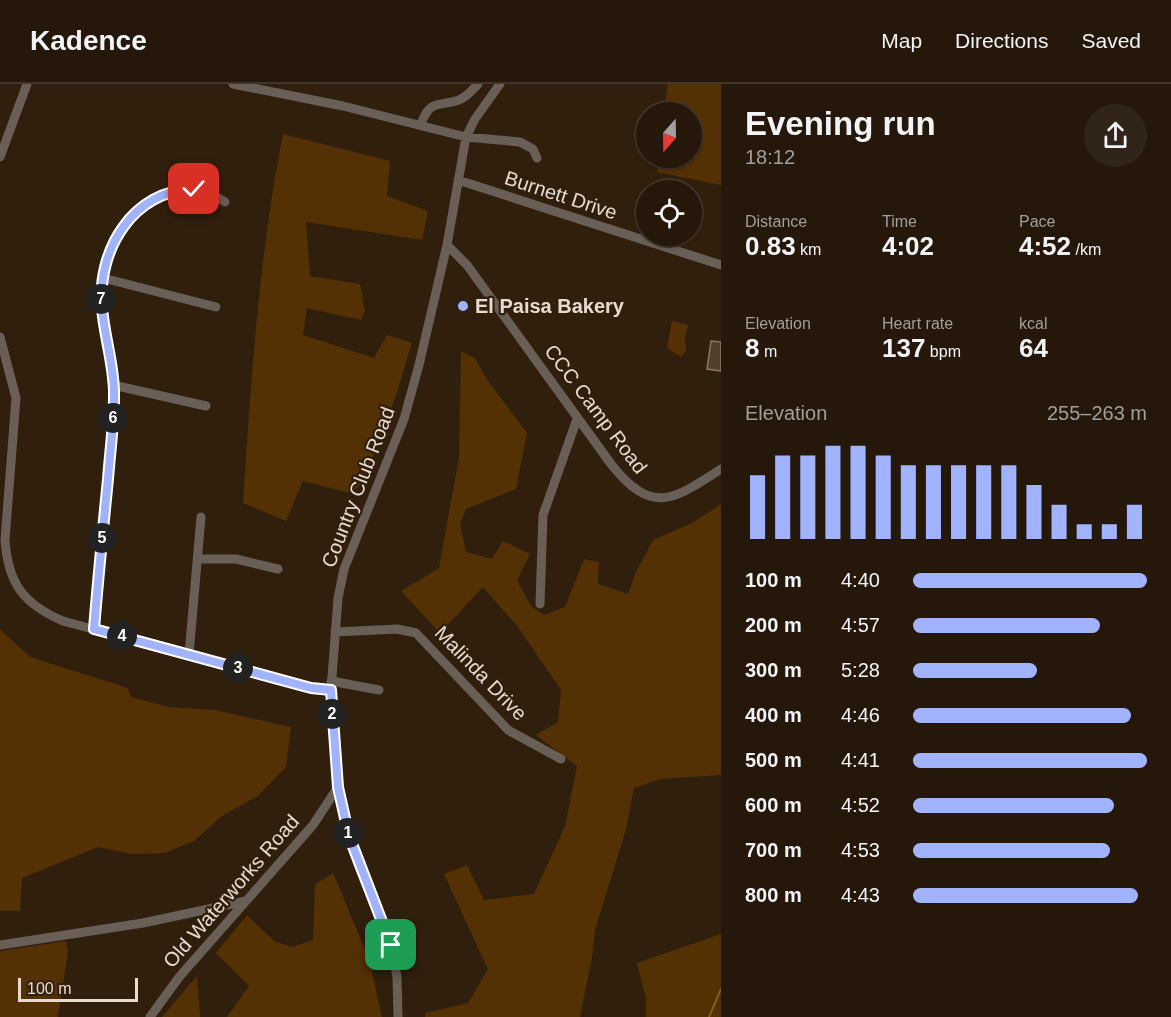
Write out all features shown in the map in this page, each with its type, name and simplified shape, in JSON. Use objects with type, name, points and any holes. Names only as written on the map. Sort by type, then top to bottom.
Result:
[{"type":"street","points":[[1,151],[27,84]]},
{"type":"street","points":[[233,84],[421,124],[466,137],[520,142],[533,148],[537,158]]},
{"type":"street","points":[[421,124],[432,105],[467,96],[478,84]]},
{"type":"street","name":"Country Club Road","points":[[398,1017],[397,977],[391,945],[359,867],[349,836],[338,787],[331,686],[338,598],[344,569],[404,419],[419,365],[447,245],[466,137],[480,111],[500,84]]},
{"type":"street","name":"Burnett Drive","points":[[458,180],[721,265]]},
{"type":"street","points":[[94,629],[115,396],[102,307],[103,278],[111,249],[122,227],[131,216],[151,200],[173,191],[194,189],[211,193],[225,202]]},
{"type":"street","name":"CCC Camp Road","points":[[447,245],[467,265],[622,479],[644,495],[656,498],[674,495],[692,487],[721,469]]},
{"type":"street","points":[[103,278],[216,307]]},
{"type":"street","points":[[0,337],[16,398],[3,513],[6,559],[13,578],[24,596],[47,614],[311,688],[331,686],[379,690]]},
{"type":"street","points":[[113,385],[206,406]]},
{"type":"street","points":[[540,604],[543,514],[577,419]]},
{"type":"street","points":[[189,654],[201,517]]},
{"type":"street","points":[[198,559],[236,560],[278,569]]},
{"type":"street","name":"Malinda Drive","points":[[335,632],[397,629],[416,633],[508,730],[561,759]]},
{"type":"street","name":"Old Waterworks Road","points":[[150,1017],[168,990],[313,825],[338,787]]},
{"type":"street","points":[[0,945],[143,923],[246,901]]},
{"type":"shaded area","points":[[668,84],[721,84],[721,185],[657,172],[658,168],[702,168],[702,102],[665,102]]},
{"type":"shaded area","points":[[283,134],[390,161],[387,196],[428,211],[422,240],[306,222],[310,276],[360,284],[365,311],[361,320],[307,308],[303,335],[374,358],[387,335],[412,343],[396,395],[363,484],[350,493],[303,481],[286,521],[243,503],[262,271]]},
{"type":"shaded area","points":[[672,321],[688,325],[685,337],[686,351],[681,357],[667,348]]},
{"type":"shaded area","points":[[461,351],[475,358],[488,381],[527,433],[516,489],[466,509],[460,524],[466,552],[492,559],[503,541],[530,554],[517,581],[532,607],[544,615],[565,607],[584,559],[599,562],[598,584],[628,594],[636,572],[653,540],[692,523],[721,504],[721,775],[660,779],[634,788],[626,829],[595,930],[592,958],[580,1017],[425,1017],[426,1013],[468,1003],[488,969],[444,874],[467,865],[484,900],[534,894],[565,826],[577,766],[536,735],[558,722],[561,690],[517,626],[483,587],[440,633],[401,591],[439,568],[459,457]]},
{"type":"shaded area","points":[[0,629],[30,657],[128,688],[131,697],[168,707],[215,710],[291,727],[286,767],[258,796],[222,816],[194,841],[165,853],[131,854],[98,847],[22,878],[20,911],[0,911]]},
{"type":"shaded area","points":[[333,873],[369,959],[382,1017],[227,1017],[249,986],[216,953],[247,915],[274,941],[292,947],[313,940],[315,884]]},
{"type":"shaded area","points":[[721,934],[721,1017],[646,1017],[646,999],[637,963]]},
{"type":"shaded area","points":[[66,941],[68,952],[58,1017],[0,1017],[0,951]]},
{"type":"shaded area","points":[[197,976],[200,1017],[162,1017]]},
{"type":"building","points":[[711,341],[721,342],[721,371],[707,369]]},
{"type":"waterway","points":[[709,1017],[721,989]]},
{"type":"place","name":"El Paisa Bakery","points":[[463,306]]},
{"type":"route","points":[[194,189],[173,191],[162,195],[151,200],[131,216],[115,239],[103,278],[102,307],[115,396],[94,629],[311,688],[331,690],[338,787],[349,836],[359,867],[391,945]]}]
